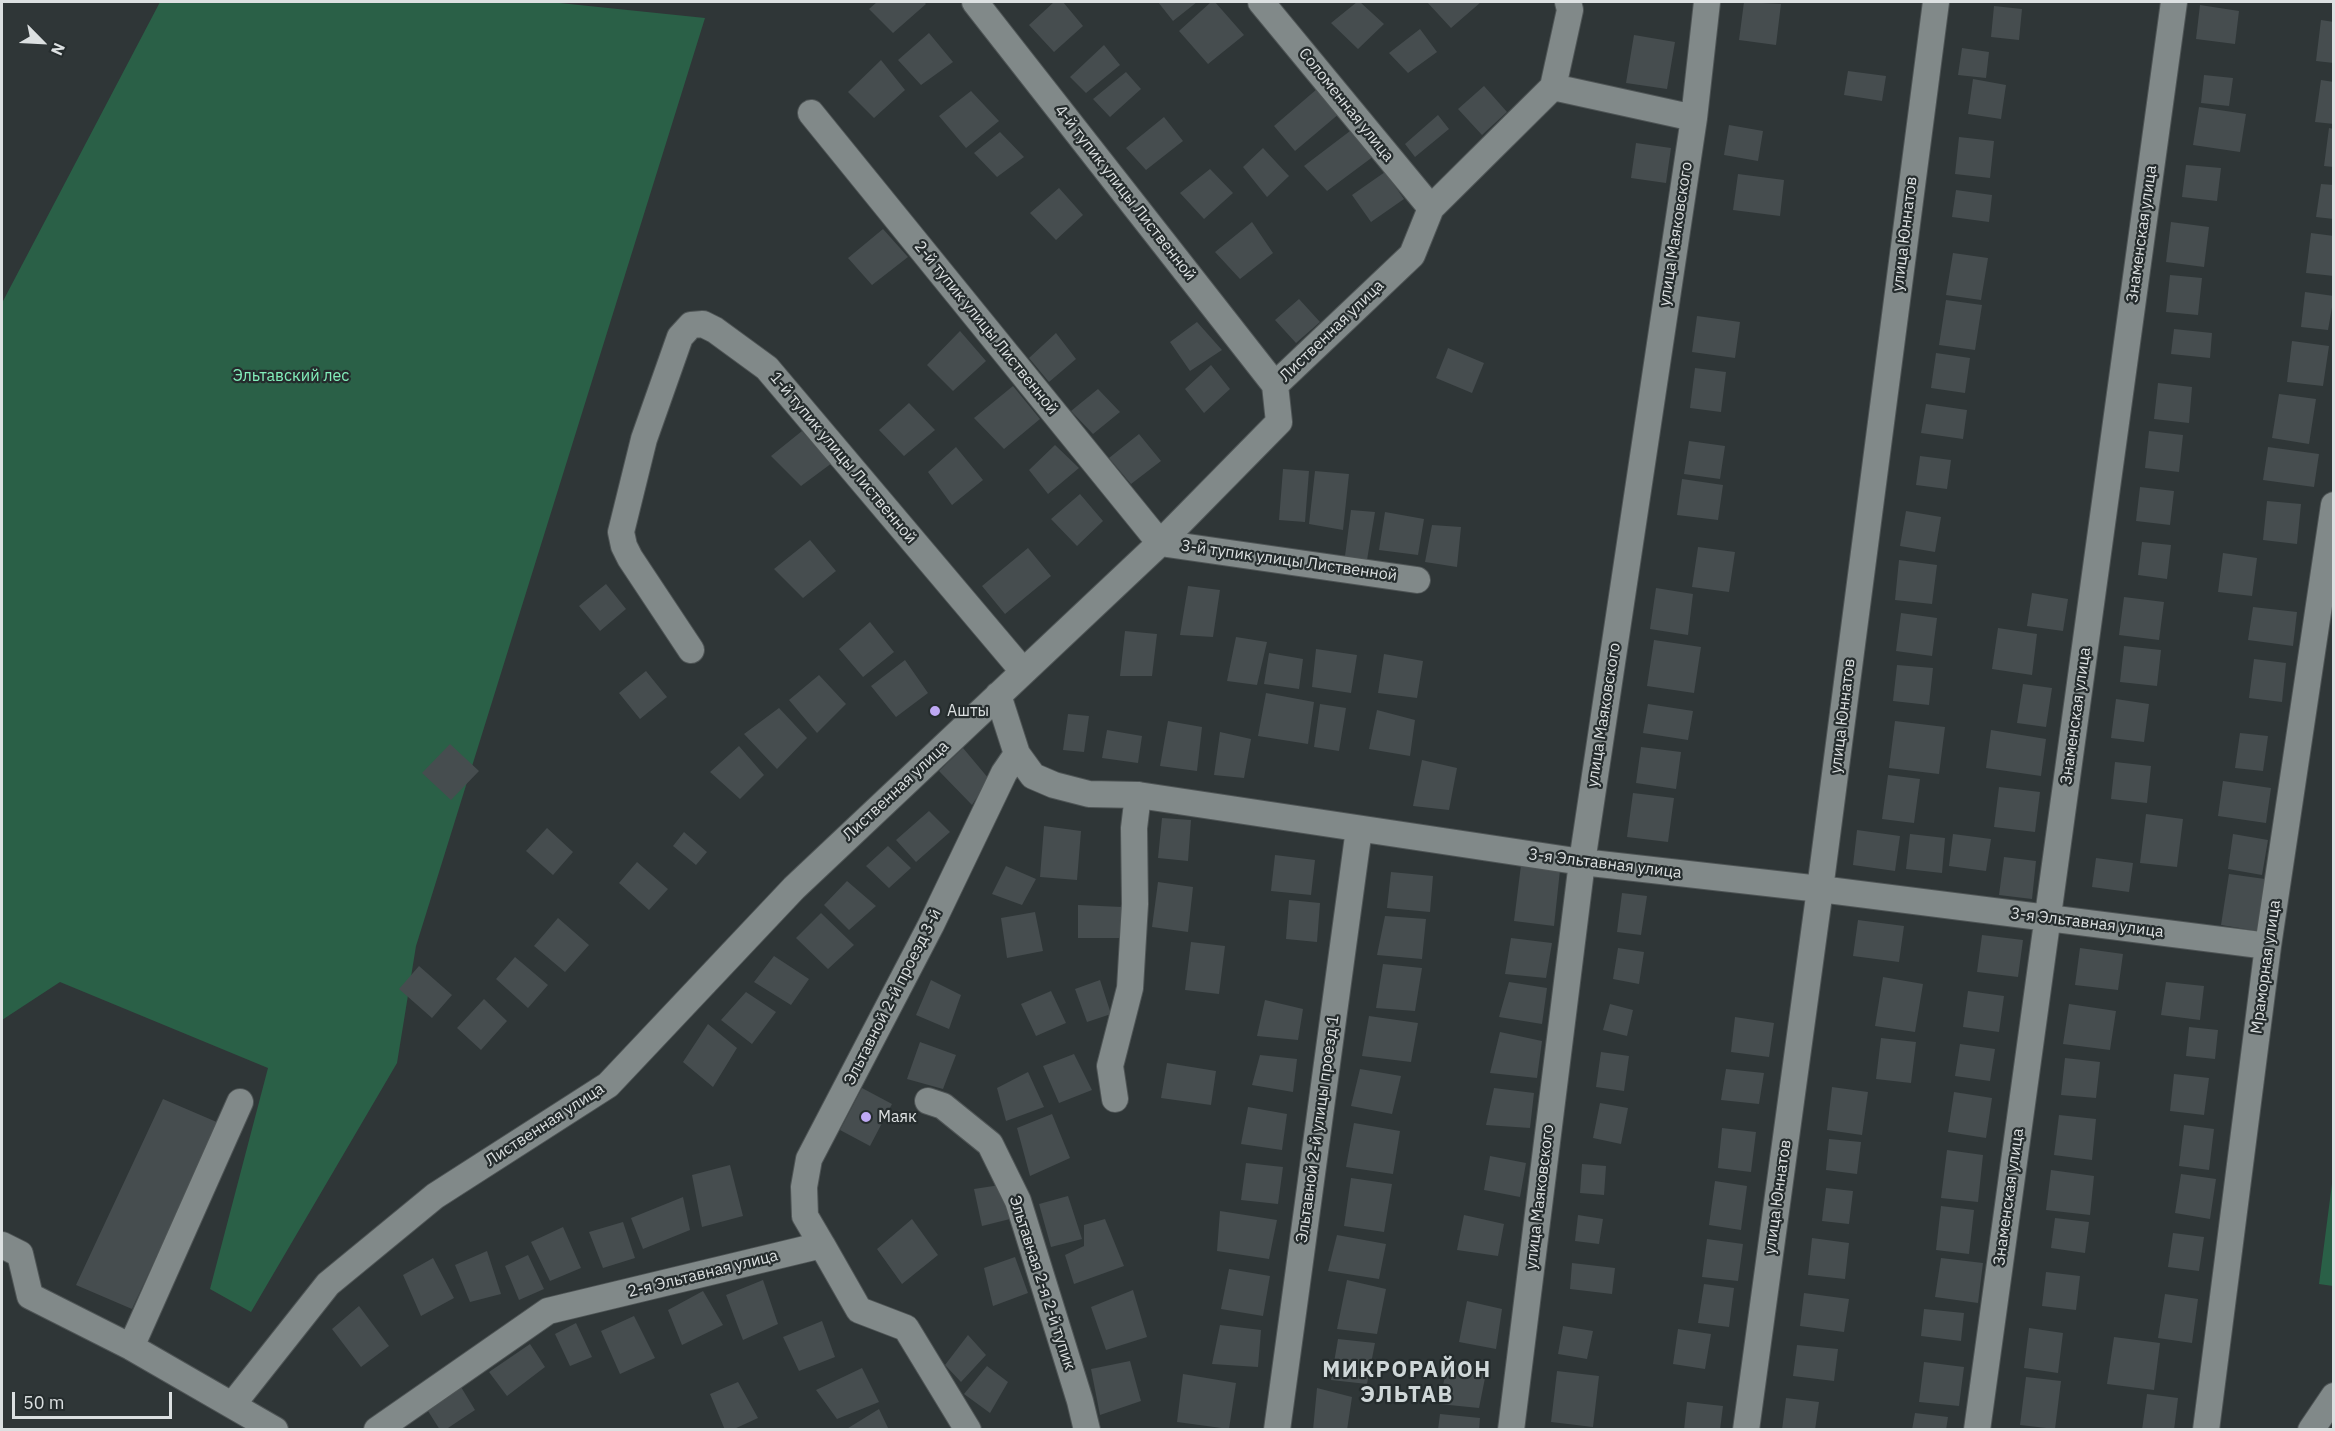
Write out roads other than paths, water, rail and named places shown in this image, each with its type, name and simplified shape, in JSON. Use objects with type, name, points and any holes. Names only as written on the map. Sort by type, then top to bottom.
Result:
[{"type":"street","name":"4-й тупик улицы Лиственной","points":[[975,2],[1275,385]]},
{"type":"street","name":"Соломенная улица","points":[[1262,2],[1431,208]]},
{"type":"street","points":[[1568,2],[1570,9],[1553,87],[1694,118]]},
{"type":"street","name":"улица Маяковского","points":[[1511,1430],[1582,862],[1694,118],[1707,2]]},
{"type":"street","name":"улица Юннатов","points":[[1746,1430],[1820,890],[1936,2]]},
{"type":"street","name":"Знаменская улица","points":[[1977,1430],[2174,2]]},
{"type":"street","name":"Лиственная улица","points":[[233,1404],[328,1284],[435,1196],[608,1085],[794,888],[1160,543],[1279,422],[1275,385],[1412,255],[1431,208],[1553,87]]},
{"type":"street","name":"2-й тупик улицы Лиственной","points":[[811,114],[1160,543]]},
{"type":"street","name":"1-й тупик улицы Лиственной","points":[[691,650],[630,558],[621,532],[644,439],[680,337],[691,325],[704,324],[767,368],[1023,671]]},
{"type":"street","name":"Мраморная улица","points":[[2206,1430],[2268,946],[2323,642],[2334,505]]},
{"type":"street","name":"3-й тупик улицы Лиственной","points":[[1160,543],[1417,580]]},
{"type":"street","name":"3-я Эльтавная улица","points":[[998,695],[1017,754],[1033,776],[1054,785],[1089,794],[1138,795],[1582,862],[2268,946]]},
{"type":"street","name":"Эльтавной 2-й проезд 3-й","points":[[822,1245],[805,1216],[804,1187],[809,1159],[931,926],[1004,772],[1017,754]]},
{"type":"street","points":[[1115,1099],[1110,1066],[1130,988],[1135,904],[1134,828],[1138,795]]},
{"type":"street","name":"Эльтавной 2-й улицы проезд 1","points":[[1276,1430],[1359,829]]},
{"type":"street","name":"Эльтавная 2-я 2-й тупик","points":[[928,1101],[943,1106],[990,1144],[1018,1201],[1087,1430]]},
{"type":"street","points":[[131,1347],[240,1102]]},
{"type":"street","points":[[2,1245],[20,1254],[30,1296],[131,1347],[275,1430]]},
{"type":"street","points":[[822,1245],[859,1310],[906,1328],[968,1430]]},
{"type":"street","name":"2-я Эльтавная улица","points":[[377,1430],[548,1311],[822,1245]]},
{"type":"street","points":[[2311,1430],[2334,1396]]},
{"type":"place","name":"Ашты","points":[[935,711]]},
{"type":"place","name":"Маяк","points":[[866,1117]]},
{"type":"district","name":"МИКРОРАЙОН ЭЛЬТАВ","points":[[1407,1384]]},
{"type":"park label","name":"Эльтавский лес","points":[[291,376]]}]
